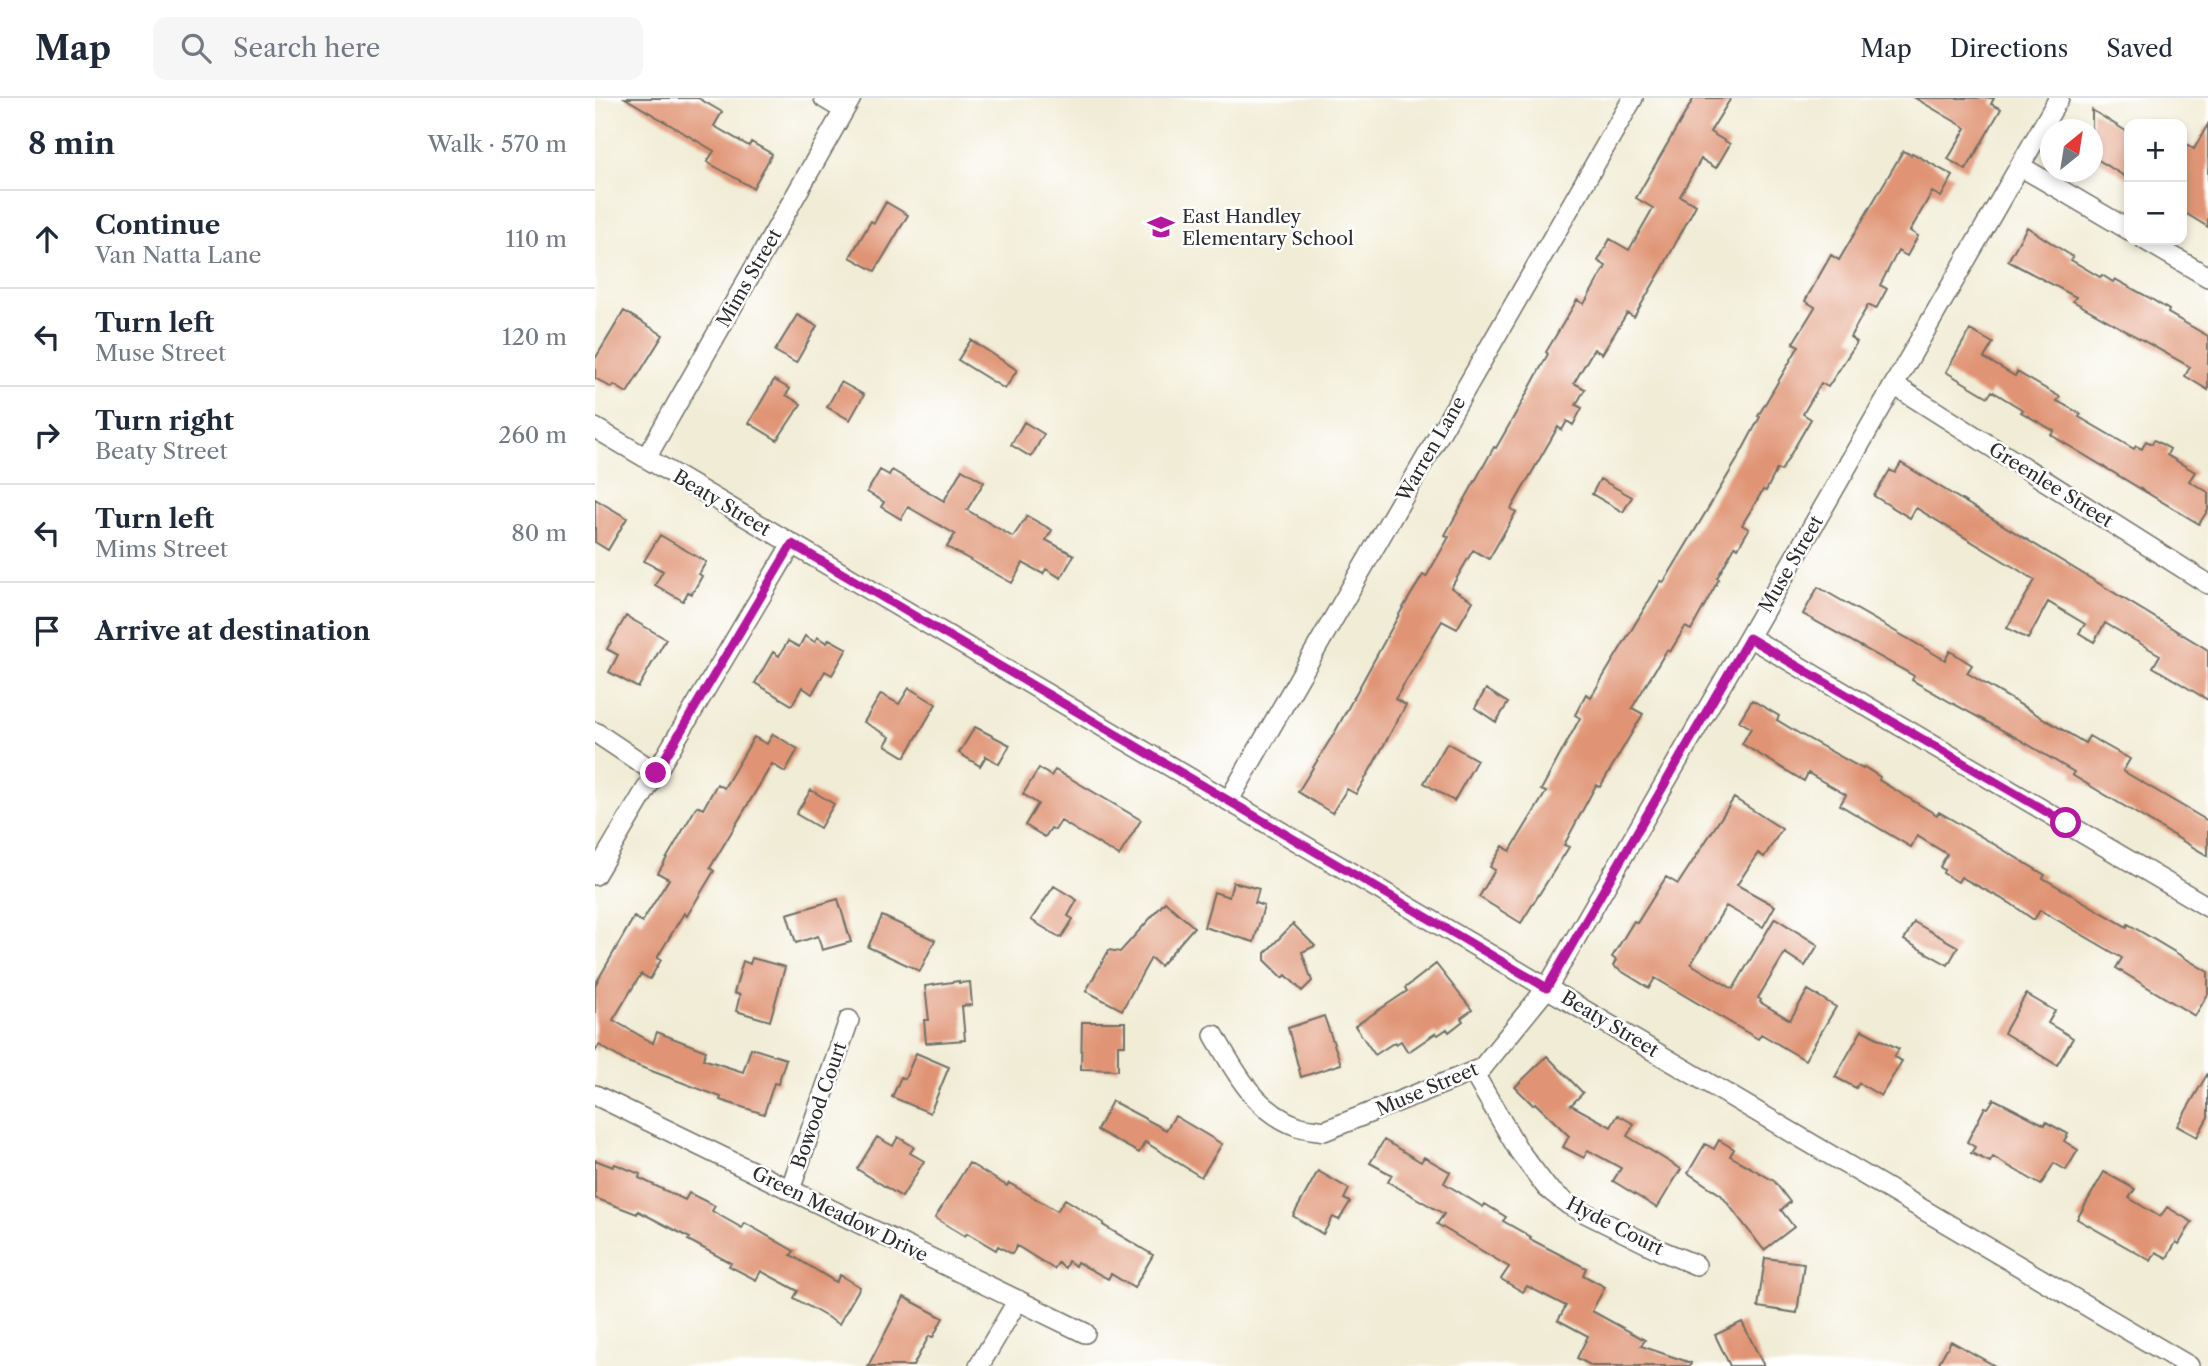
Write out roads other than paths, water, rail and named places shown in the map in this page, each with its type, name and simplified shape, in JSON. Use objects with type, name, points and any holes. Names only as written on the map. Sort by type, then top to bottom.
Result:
[{"type":"street","points":[[824,98],[848,104]]},
{"type":"street","name":"Warren Lane","points":[[1230,800],[1633,98]]},
{"type":"street","name":"Muse Street","points":[[1214,1035],[1245,1087],[1272,1112],[1297,1126],[1324,1130],[1482,1068],[1547,988],[2059,98]]},
{"type":"street","name":"Mims Street","points":[[646,458],[848,104]]},
{"type":"street","points":[[2020,166],[2124,227]]},
{"type":"street","points":[[2154,245],[2208,277]]},
{"type":"street","name":"Greenlee Street","points":[[1894,385],[2208,584]]},
{"type":"street","name":"Beaty Street","points":[[595,428],[2189,1366]]},
{"type":"street","points":[[595,876],[792,544]]},
{"type":"street","points":[[1749,638],[2208,906]]},
{"type":"street","points":[[595,732],[656,773]]},
{"type":"street","name":"Bowood Court","points":[[790,1190],[849,1020]]},
{"type":"street","name":"Hyde Court","points":[[1473,1072],[1520,1152],[1546,1188],[1569,1205],[1696,1265]]},
{"type":"street","name":"Green Meadow Drive","points":[[595,1095],[1085,1333]]},
{"type":"street","points":[[979,1366],[1018,1300]]},
{"type":"place","name":"East Handley Elementary School","points":[[1161,227]]}]
